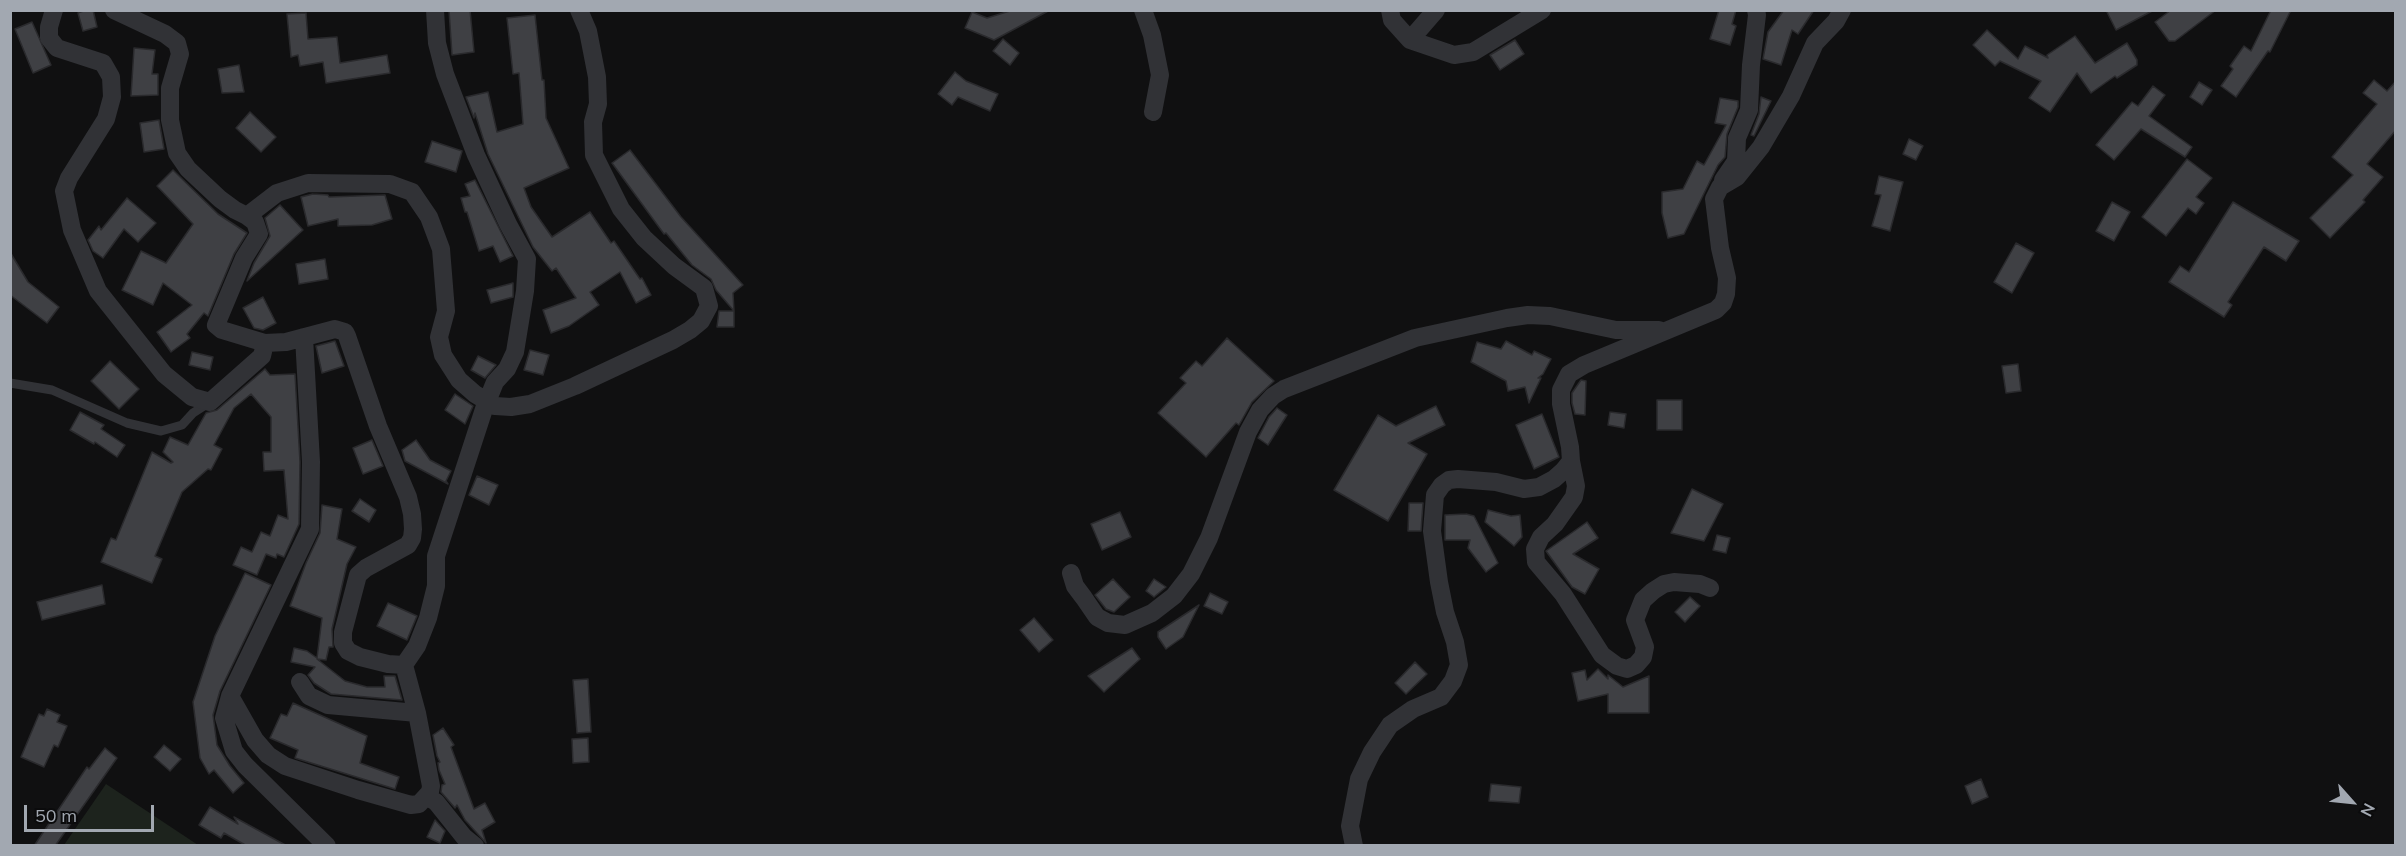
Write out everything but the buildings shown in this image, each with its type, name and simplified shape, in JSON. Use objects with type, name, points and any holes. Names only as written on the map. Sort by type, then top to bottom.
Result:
[{"type":"street","points":[[54,10],[49,27],[49,38],[57,48],[103,63],[111,77],[112,97],[106,118],[69,178],[64,191],[68,220],[79,251],[105,301],[164,374],[187,394],[210,402],[262,356],[265,343]]},
{"type":"street","points":[[114,10],[165,34],[177,43],[180,48],[180,61],[170,88],[170,114],[177,153],[188,169],[220,199],[255,222],[259,234],[244,258],[216,325],[222,330],[265,343],[281,343],[335,328],[345,332],[347,336],[378,426],[410,506],[411,540],[408,545],[360,572],[356,579],[343,639],[344,647],[353,654],[376,661],[404,665]]},
{"type":"street","points":[[230,696],[255,740],[268,755],[285,766],[411,805],[419,804],[427,797],[431,786],[417,713],[404,665],[417,646],[428,618],[435,586],[436,556],[486,402],[495,382],[507,369],[515,352],[525,291],[527,259],[476,155],[445,74],[437,44],[435,10]]},
{"type":"street","points":[[247,216],[277,193],[308,183],[390,184],[412,192],[429,217],[441,249],[446,311],[439,337],[442,355],[459,380],[486,402],[495,406],[511,407],[530,404],[575,386],[690,330],[701,321],[709,306],[704,288],[674,266],[644,238],[621,210],[594,154],[593,122],[598,104],[597,77],[588,31],[579,10]]},
{"type":"street","points":[[1143,10],[1152,35],[1160,75],[1154,112]]},
{"type":"street","points":[[1390,10],[1392,20],[1410,40],[1454,55],[1473,52],[1542,10]]},
{"type":"street","points":[[1410,40],[1436,10]]},
{"type":"street","points":[[1710,588],[1700,584],[1674,582],[1664,584],[1642,600],[1635,620],[1645,647],[1643,657],[1636,665],[1627,669],[1617,666],[1602,655],[1563,594],[1536,562],[1535,549],[1541,537],[1555,524],[1574,497],[1576,486],[1561,404],[1561,390],[1569,374],[1584,365],[1716,310],[1726,294],[1727,278],[1720,248],[1714,199],[1726,172],[1736,161],[1737,138],[1749,110],[1756,10]]},
{"type":"street","points":[[1720,187],[1737,177],[1761,147],[1791,96],[1815,43],[1836,21],[1842,10]]},
{"type":"street","points":[[1071,573],[1075,586],[1098,617],[1108,623],[1125,625],[1152,613],[1174,596],[1191,574],[1209,538],[1248,432],[1260,410],[1273,396],[1284,389],[1415,338],[1508,318],[1528,315],[1550,316],[1616,330],[1670,329]]},
{"type":"street","points":[[304,337],[311,462],[310,529],[230,696],[224,718],[234,751],[245,765],[327,846]]},
{"type":"street","points":[[1354,846],[1350,826],[1359,779],[1372,752],[1390,725],[1413,709],[1441,697],[1453,681],[1459,666],[1455,642],[1438,582],[1432,531],[1435,495],[1442,485],[1458,478],[1496,482],[1524,489],[1539,487],[1563,471],[1571,460]]},
{"type":"street","points":[[300,682],[309,696],[328,705],[417,713]]},
{"type":"street","points":[[427,797],[436,802],[474,846]]},
{"type":"lane","points":[[10,383],[52,390],[127,423],[161,431],[182,425],[210,402]]},
{"type":"shaded area","points":[[106,784],[198,845],[64,845]]}]
